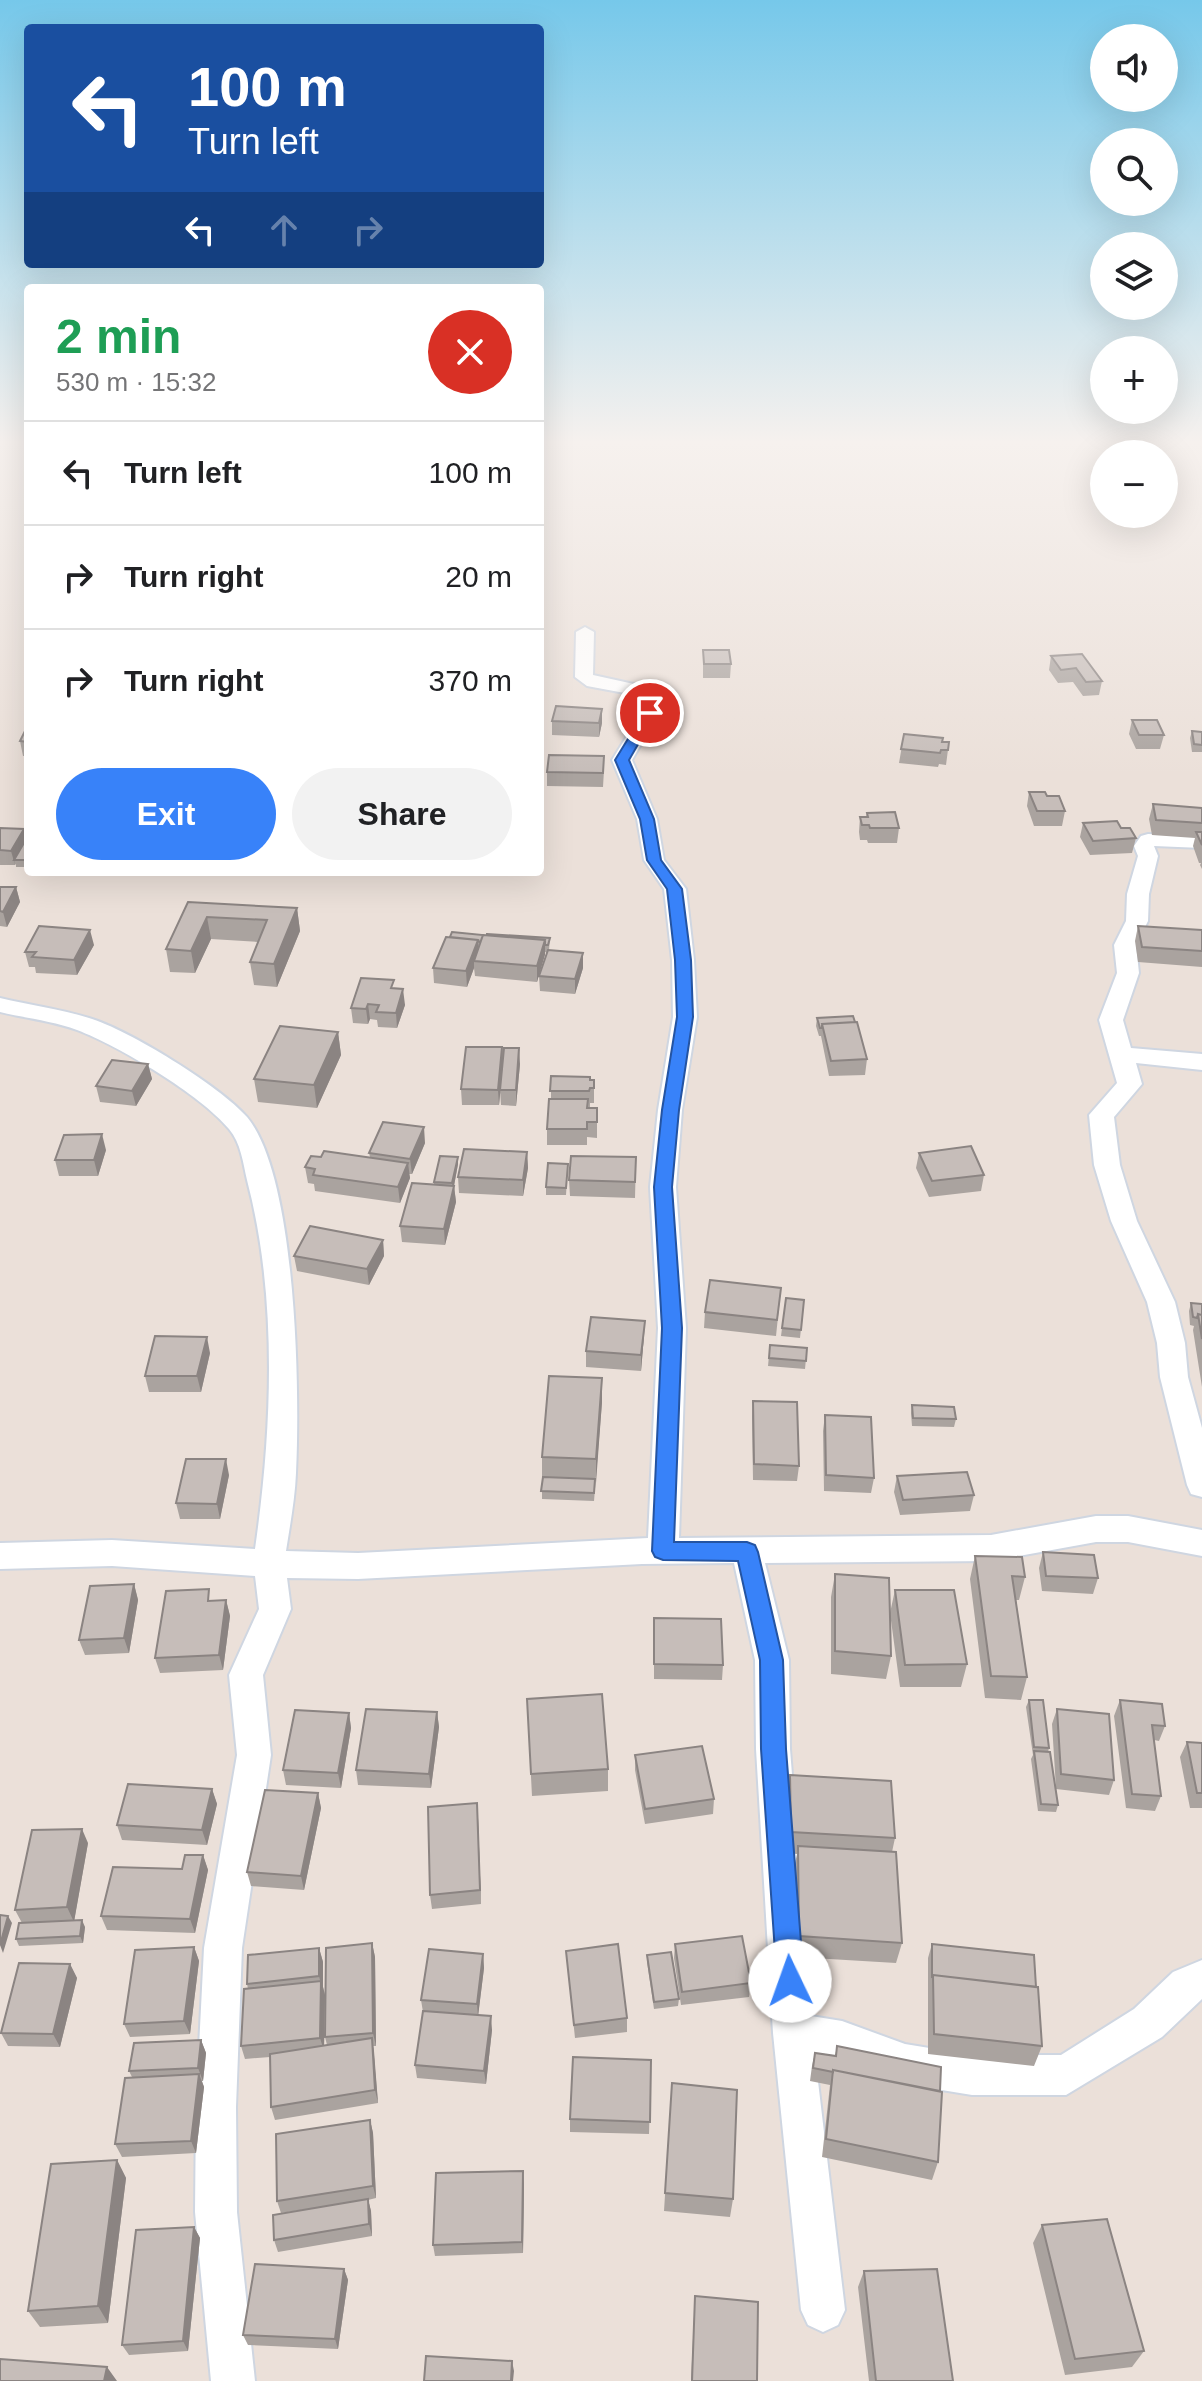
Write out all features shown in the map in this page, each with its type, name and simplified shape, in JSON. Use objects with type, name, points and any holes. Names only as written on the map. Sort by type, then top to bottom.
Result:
[{"type":"street","points":[[585,632],[584,677],[593,682],[637,690],[650,713],[622,760],[647,819],[654,860],[675,889],[683,960],[685,1017],[670,1110],[663,1187],[672,1328],[663,1551]]},
{"type":"street","points":[[1202,842],[1148,840],[1144,846],[1148,856],[1138,894],[1137,921],[1125,945],[1128,973],[1111,1020],[1130,1084],[1101,1115],[1107,1165],[1142,1266],[1161,1302],[1171,1343],[1174,1377],[1202,1485]]},
{"type":"street","points":[[0,1005],[84,1024],[173,1070],[237,1122],[250,1142],[266,1201],[280,1303],[281,1474],[269,1563],[275,1609],[246,1675],[254,1755],[223,1948],[216,2107],[216,2212],[233,2381]]},
{"type":"street","points":[[1119,1054],[1202,1062]]},
{"type":"street","points":[[0,1556],[112,1553],[358,1566],[663,1551],[991,1548],[1096,1529],[1128,1529],[1202,1543]]},
{"type":"street","points":[[747,1552],[772,1660],[773,1749],[793,2033],[823,2310]]},
{"type":"street","points":[[793,2033],[842,2041],[905,2064],[972,2075],[1066,2075],[1148,2023],[1187,1986],[1202,1979]]},
{"type":"building","points":[[703,650],[729,650],[731,664],[704,664]]},
{"type":"building","points":[[1082,654],[1102,681],[1086,682],[1076,668],[1061,670],[1051,656]]},
{"type":"building","points":[[556,706],[602,709],[599,723],[552,721]]},
{"type":"building","points":[[1132,720],[1157,720],[1164,735],[1139,735]]},
{"type":"building","points":[[1192,731],[1202,732],[1202,745],[1194,744]]},
{"type":"building","points":[[904,734],[943,738],[942,742],[949,742],[948,750],[941,750],[940,753],[901,749]]},
{"type":"building","points":[[549,755],[604,756],[603,773],[547,772]]},
{"type":"building","points":[[1029,792],[1059,796],[1065,811],[1037,811]]},
{"type":"building","points":[[1153,804],[1202,808],[1202,823],[1156,820]]},
{"type":"building","points":[[895,812],[899,828],[862,825],[860,817],[868,817],[867,813]]},
{"type":"building","points":[[1117,821],[1121,828],[1130,828],[1136,838],[1093,841],[1083,823]]},
{"type":"building","points":[[0,828],[24,829],[11,851],[0,850]]},
{"type":"building","points":[[24,843],[24,860],[14,860]]},
{"type":"building","points":[[0,887],[16,887],[3,912],[0,911]]},
{"type":"building","points":[[188,902],[297,908],[274,964],[250,962],[267,920],[207,917],[191,951],[166,949]]},
{"type":"building","points":[[39,926],[90,930],[74,960],[32,957],[36,952],[25,952]]},
{"type":"building","points":[[1138,926],[1202,930],[1202,951],[1142,947]]},
{"type":"building","points":[[452,932],[483,935],[480,943],[478,940],[450,937]]},
{"type":"building","points":[[487,934],[550,938],[548,945],[545,945],[545,940]]},
{"type":"building","points":[[483,935],[545,940],[537,966],[474,961]]},
{"type":"building","points":[[446,937],[478,940],[466,971],[433,968]]},
{"type":"building","points":[[548,950],[583,953],[575,979],[539,976]]},
{"type":"building","points":[[361,978],[394,980],[391,988],[403,989],[396,1013],[376,1012],[379,1005],[368,1004],[366,1009],[351,1008]]},
{"type":"building","points":[[853,1016],[855,1022],[822,1024],[822,1028],[817,1018]]},
{"type":"building","points":[[857,1022],[867,1059],[831,1061],[822,1024]]},
{"type":"building","points":[[280,1026],[338,1032],[314,1085],[254,1079]]},
{"type":"building","points":[[466,1047],[502,1047],[498,1090],[461,1089]]},
{"type":"building","points":[[504,1048],[519,1048],[516,1090],[500,1090]]},
{"type":"building","points":[[112,1060],[148,1064],[132,1091],[96,1086]]},
{"type":"building","points":[[551,1076],[590,1077],[594,1080],[594,1088],[589,1091],[550,1091]]},
{"type":"building","points":[[549,1099],[588,1099],[587,1108],[597,1108],[597,1122],[587,1122],[587,1129],[547,1129]]},
{"type":"building","points":[[383,1122],[424,1127],[410,1159],[369,1153]]},
{"type":"building","points":[[102,1134],[94,1160],[55,1160],[64,1135]]},
{"type":"building","points":[[971,1146],[984,1175],[932,1181],[919,1153]]},
{"type":"building","points":[[464,1149],[527,1152],[523,1180],[458,1177]]},
{"type":"building","points":[[324,1151],[408,1163],[398,1187],[313,1175],[315,1169],[305,1167],[311,1156],[321,1157]]},
{"type":"building","points":[[440,1156],[458,1157],[452,1183],[434,1182]]},
{"type":"building","points":[[571,1156],[636,1157],[635,1182],[569,1180]]},
{"type":"building","points":[[548,1163],[568,1164],[566,1188],[546,1187]]},
{"type":"building","points":[[412,1183],[454,1186],[444,1229],[400,1226]]},
{"type":"building","points":[[310,1226],[383,1240],[367,1269],[294,1256]]},
{"type":"building","points":[[710,1280],[781,1288],[777,1320],[705,1312]]},
{"type":"building","points":[[786,1298],[804,1300],[801,1330],[782,1328]]},
{"type":"building","points":[[1191,1303],[1202,1304],[1202,1315],[1193,1317]]},
{"type":"building","points":[[1198,1314],[1202,1315],[1202,1339]]},
{"type":"building","points":[[591,1317],[645,1321],[641,1355],[586,1351]]},
{"type":"building","points":[[155,1336],[207,1337],[197,1376],[145,1376]]},
{"type":"building","points":[[770,1345],[807,1348],[806,1361],[769,1358]]},
{"type":"building","points":[[549,1376],[602,1378],[596,1459],[542,1457]]},
{"type":"building","points":[[753,1401],[797,1402],[799,1466],[754,1464]]},
{"type":"building","points":[[912,1405],[954,1407],[956,1419],[913,1418]]},
{"type":"building","points":[[825,1415],[871,1417],[874,1478],[826,1475]]},
{"type":"building","points":[[186,1459],[226,1459],[217,1504],[176,1503]]},
{"type":"building","points":[[967,1472],[974,1495],[903,1500],[897,1476]]},
{"type":"building","points":[[543,1477],[595,1479],[594,1493],[541,1491]]},
{"type":"building","points":[[1043,1552],[1094,1555],[1098,1578],[1046,1576]]},
{"type":"building","points":[[975,1556],[1022,1557],[1025,1577],[1012,1576],[1027,1677],[991,1676]]},
{"type":"building","points":[[835,1574],[889,1578],[891,1656],[835,1651]]},
{"type":"building","points":[[134,1584],[124,1638],[79,1640],[90,1586]]},
{"type":"building","points":[[209,1589],[208,1601],[226,1600],[219,1655],[155,1658],[166,1591]]},
{"type":"building","points":[[895,1590],[954,1590],[967,1664],[905,1665]]},
{"type":"building","points":[[654,1618],[721,1619],[723,1665],[654,1664]]},
{"type":"building","points":[[602,1694],[608,1769],[531,1774],[527,1699]]},
{"type":"building","points":[[1029,1700],[1043,1700],[1049,1748],[1034,1747]]},
{"type":"building","points":[[1120,1700],[1162,1704],[1165,1726],[1152,1725],[1161,1796],[1132,1794]]},
{"type":"building","points":[[366,1709],[437,1712],[429,1774],[356,1770]]},
{"type":"building","points":[[1057,1709],[1109,1714],[1114,1780],[1061,1774]]},
{"type":"building","points":[[295,1710],[349,1713],[338,1773],[283,1770]]},
{"type":"building","points":[[1187,1742],[1202,1743],[1202,1793],[1197,1793]]},
{"type":"building","points":[[702,1746],[714,1799],[645,1809],[635,1755]]},
{"type":"building","points":[[1034,1751],[1050,1752],[1058,1805],[1041,1804]]},
{"type":"building","points":[[790,1775],[891,1781],[895,1838],[791,1832]]},
{"type":"building","points":[[128,1784],[212,1789],[202,1830],[117,1825]]},
{"type":"building","points":[[265,1790],[318,1793],[301,1876],[247,1872]]},
{"type":"building","points":[[477,1803],[480,1890],[430,1895],[428,1807]]},
{"type":"building","points":[[82,1829],[67,1907],[15,1910],[32,1830]]},
{"type":"building","points":[[798,1846],[896,1852],[902,1943],[799,1936]]},
{"type":"building","points":[[185,1855],[203,1855],[190,1919],[101,1916],[113,1867],[182,1869]]},
{"type":"building","points":[[0,1915],[8,1916],[0,1945]]},
{"type":"building","points":[[82,1920],[80,1936],[16,1939],[19,1923]]},
{"type":"building","points":[[742,1936],[751,1983],[682,1992],[675,1944]]},
{"type":"building","points":[[372,1943],[373,2033],[325,2037],[326,1948]]},
{"type":"building","points":[[618,1944],[627,2018],[574,2025],[566,1951]]},
{"type":"building","points":[[932,1944],[1034,1955],[1036,1987],[933,1975],[932,1978]]},
{"type":"building","points":[[194,1947],[184,2021],[124,2024],[135,1950]]},
{"type":"building","points":[[319,1948],[319,1976],[247,1984],[248,1955]]},
{"type":"building","points":[[429,1949],[483,1954],[477,2004],[421,2000]]},
{"type":"building","points":[[671,1952],[679,1999],[654,2002],[647,1955]]},
{"type":"building","points":[[19,1963],[70,1964],[53,2034],[1,2033]]},
{"type":"building","points":[[933,1975],[1038,1987],[1042,2046],[934,2034]]},
{"type":"building","points":[[321,1981],[320,2038],[241,2046],[244,1989]]},
{"type":"building","points":[[423,2011],[491,2016],[484,2071],[415,2065]]},
{"type":"building","points":[[372,2038],[375,2090],[271,2107],[270,2054]]},
{"type":"building","points":[[201,2040],[198,2068],[129,2071],[134,2043]]},
{"type":"building","points":[[837,2046],[941,2067],[940,2091],[813,2068],[815,2053],[836,2056]]},
{"type":"building","points":[[573,2057],[651,2060],[650,2122],[570,2119]]},
{"type":"building","points":[[833,2070],[942,2092],[938,2162],[826,2139]]},
{"type":"building","points":[[199,2074],[191,2141],[115,2144],[125,2078]]},
{"type":"building","points":[[672,2083],[737,2090],[733,2199],[665,2193]]},
{"type":"building","points":[[370,2120],[373,2186],[277,2201],[276,2134]]},
{"type":"building","points":[[117,2160],[98,2306],[28,2311],[51,2164]]},
{"type":"building","points":[[523,2171],[522,2242],[433,2245],[436,2173]]},
{"type":"building","points":[[368,2199],[369,2224],[274,2240],[273,2215]]},
{"type":"building","points":[[1107,2219],[1144,2351],[1075,2359],[1042,2225]]},
{"type":"building","points":[[194,2227],[183,2341],[122,2345],[136,2230]]},
{"type":"building","points":[[255,2264],[344,2269],[335,2339],[243,2335]]},
{"type":"building","points":[[937,2269],[953,2381],[876,2381],[864,2271]]},
{"type":"building","points":[[695,2296],[758,2302],[757,2381],[692,2381]]},
{"type":"building","points":[[426,2356],[512,2361],[511,2381],[424,2381]]},
{"type":"building","points":[[0,2359],[107,2367],[104,2381],[0,2381]]},
{"type":"route","points":[[650,713],[622,760],[647,819],[654,860],[675,889],[683,960],[685,1017],[670,1110],[663,1187],[672,1328],[663,1551],[747,1552],[772,1660],[773,1749],[790,1981]]}]
